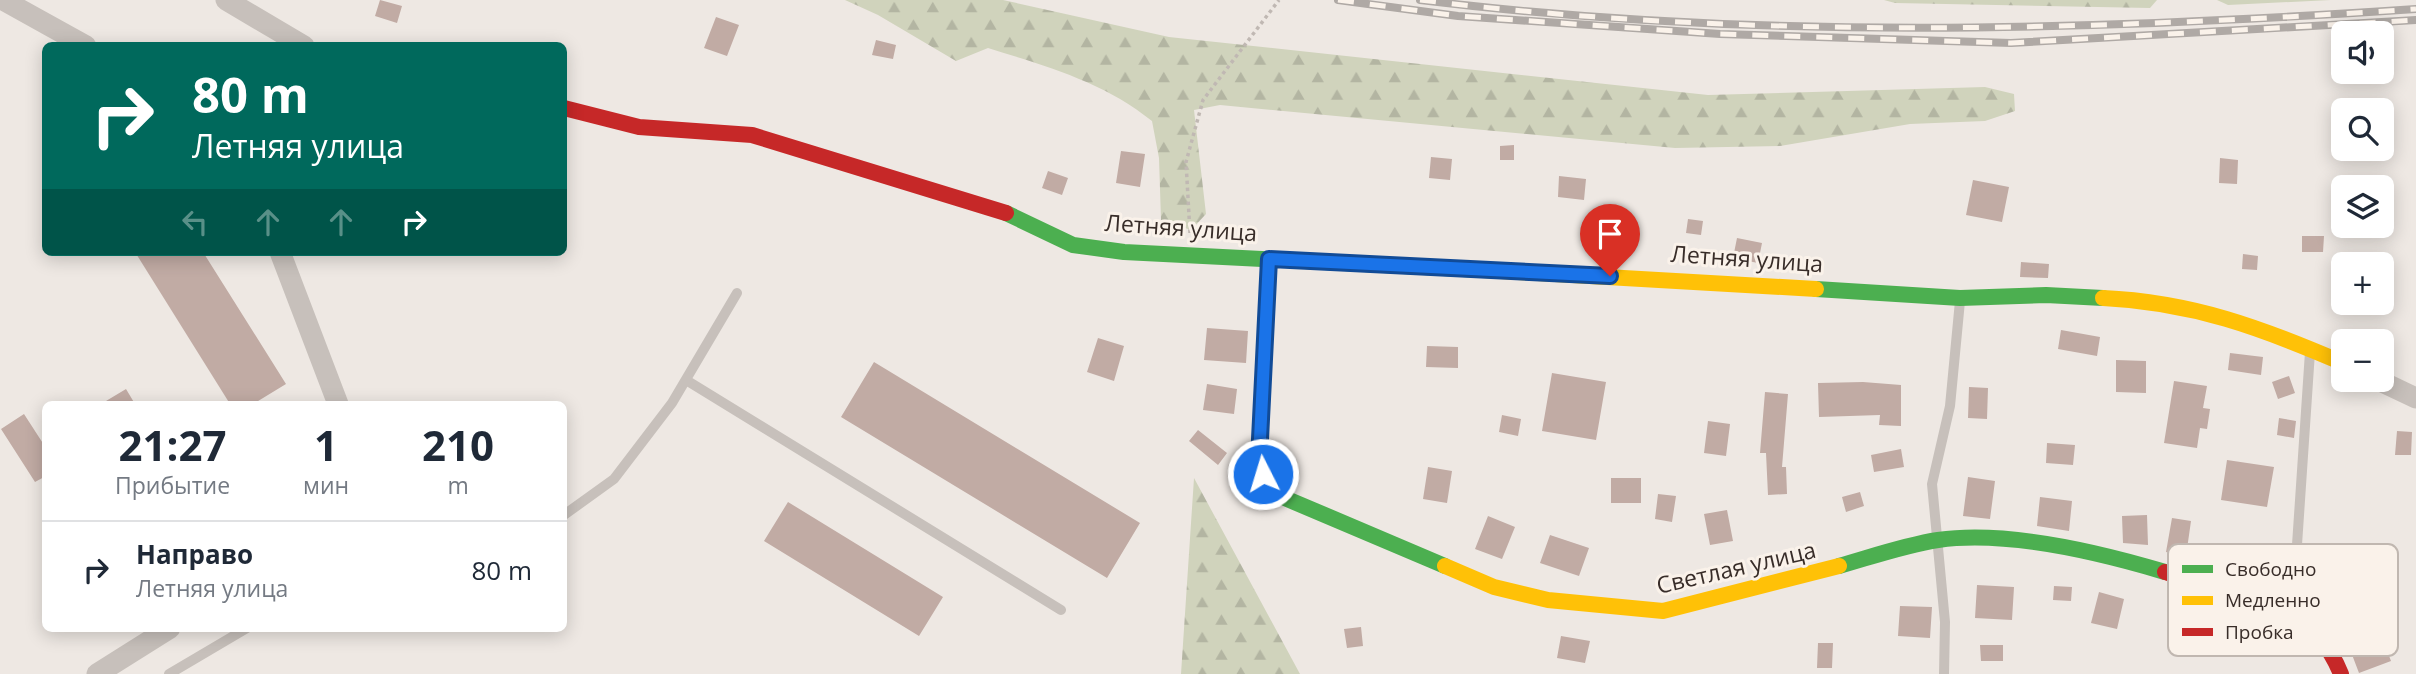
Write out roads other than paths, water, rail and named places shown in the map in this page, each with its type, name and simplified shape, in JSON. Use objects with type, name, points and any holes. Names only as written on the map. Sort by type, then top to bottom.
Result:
[{"type":"street","points":[[3,0],[79,42]]},
{"type":"street","points":[[226,0],[297,42]]},
{"type":"street","name":"Летняя улица","points":[[567,109],[605,122],[665,130],[727,131],[752,135],[1018,217],[1073,245],[1192,255],[1610,276],[1960,298],[2046,295],[2151,300],[2246,323],[2331,357]]},
{"type":"street","points":[[282,256],[337,401]]},
{"type":"street","name":"Светлая улица","points":[[1269,259],[1259,459],[1269,486],[1280,496],[1494,587],[1548,600],[1663,611],[1938,540],[1979,537],[2152,566],[2168,572]]},
{"type":"street","points":[[2394,388],[2416,398]]},
{"type":"street","points":[[97,674],[164,632]]},
{"type":"street","name":"Светлая улица","points":[[2332,656],[2341,674]]},
{"type":"lane","points":[[567,512],[614,479],[672,403],[737,293]]},
{"type":"lane","points":[[1944,674],[1945,622],[1932,484],[1950,406],[1960,298]]},
{"type":"lane","points":[[2297,544],[2310,347]]},
{"type":"lane","points":[[686,380],[1061,610]]},
{"type":"lane","points":[[169,674],[240,632]]},
{"type":"railway","points":[[1338,0],[1458,16],[1720,34],[2011,43],[2416,20]]},
{"type":"railway","points":[[1420,0],[1544,13],[1668,21],[1918,28],[2167,22],[2416,9]]}]
